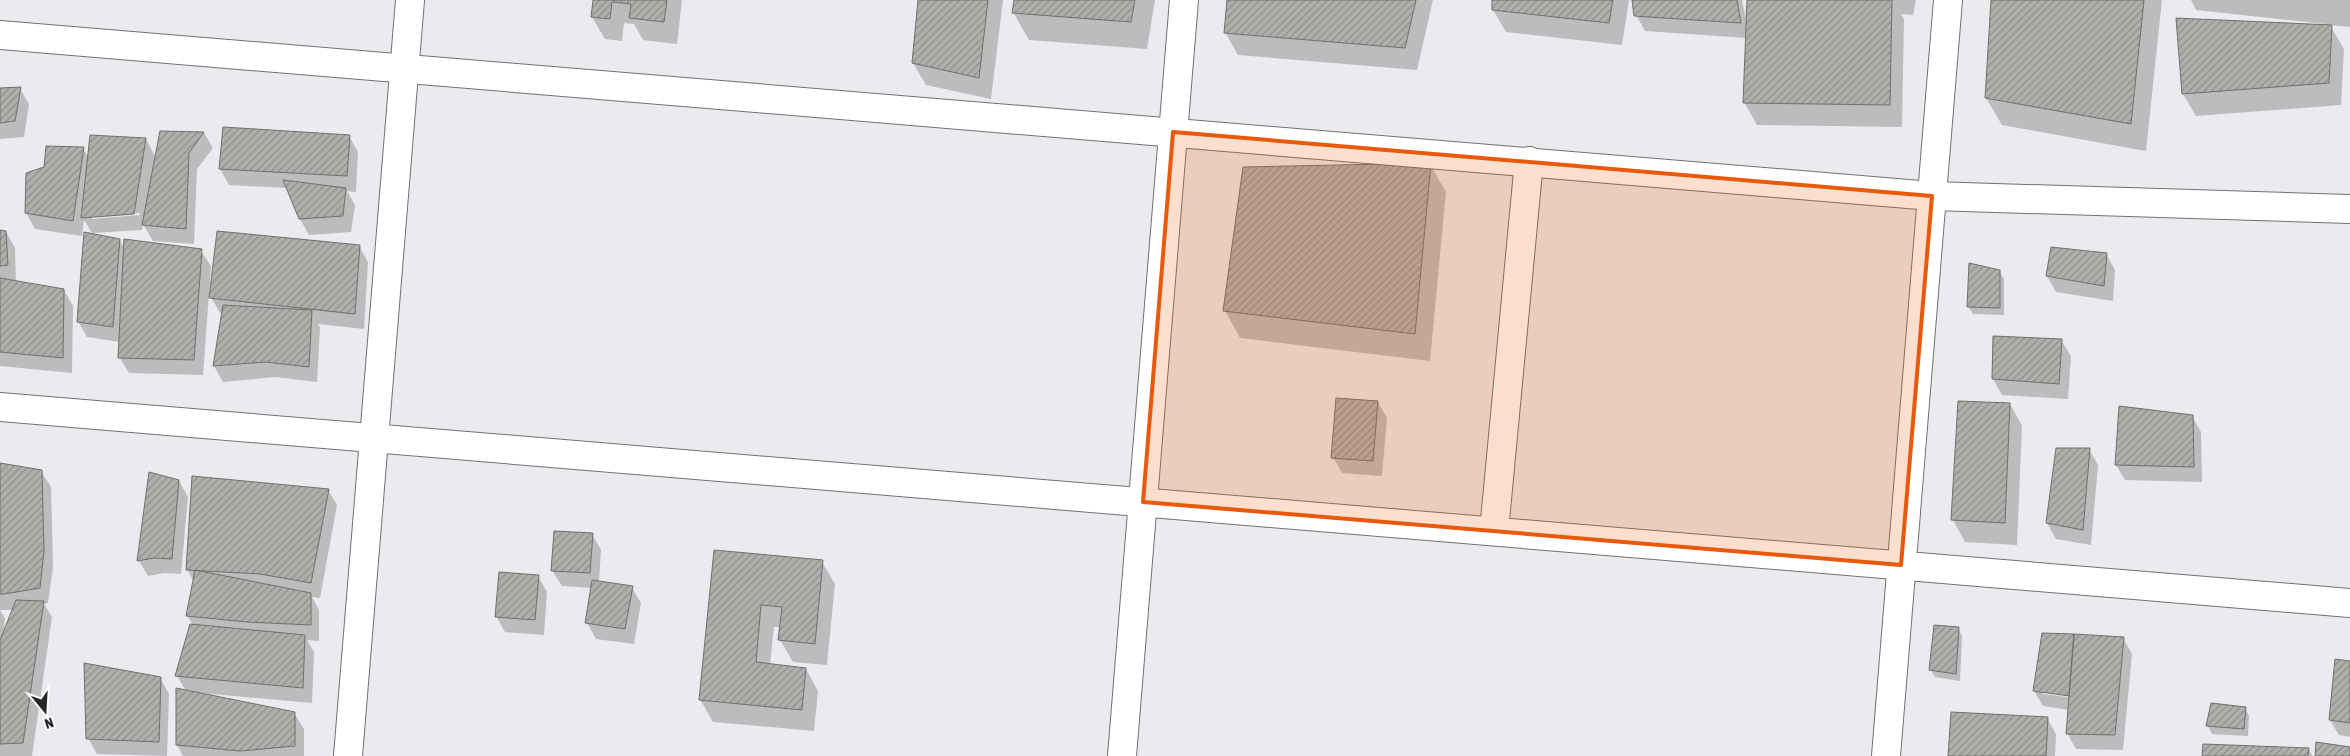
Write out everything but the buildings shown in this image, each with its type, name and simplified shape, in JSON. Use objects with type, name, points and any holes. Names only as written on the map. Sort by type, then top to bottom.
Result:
[{"type":"street","points":[[348,756],[410,0]]},
{"type":"street","points":[[1122,756],[1184,0]]},
{"type":"street","points":[[1886,756],[1948,0]]},
{"type":"street","points":[[0,35],[1932,196],[2350,209]]},
{"type":"street","points":[[1494,531],[1529,162]]},
{"type":"street","points":[[0,407],[2350,602]]},
{"type":"highlighted area","points":[[1173,132],[1932,196],[1901,565],[1143,502]]}]
